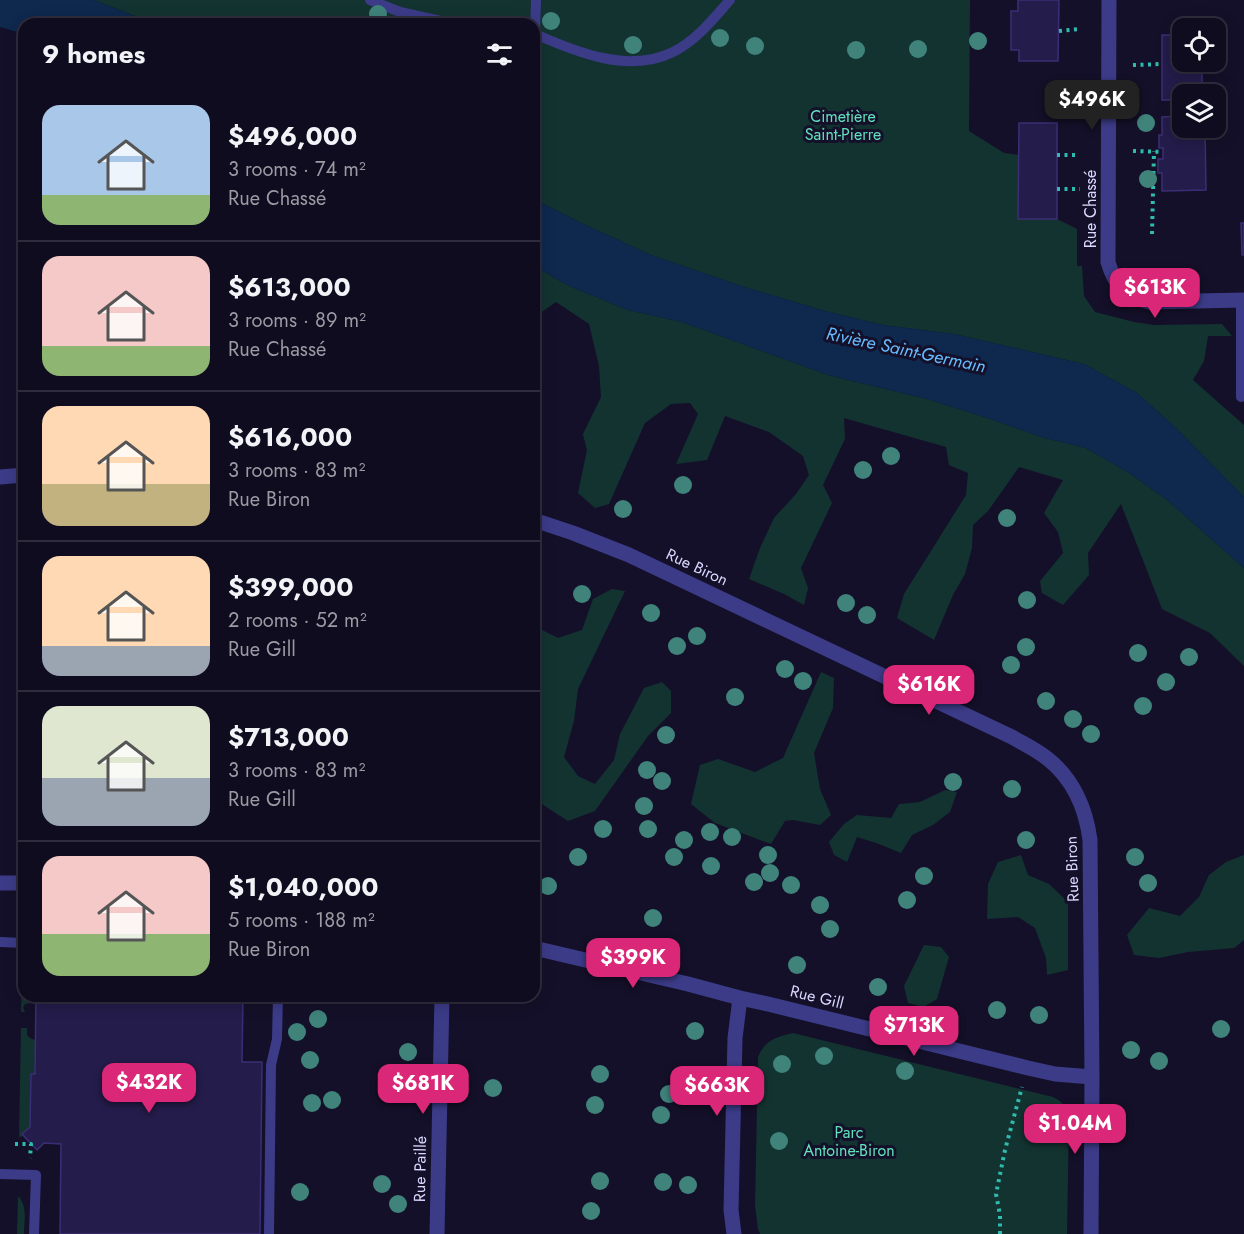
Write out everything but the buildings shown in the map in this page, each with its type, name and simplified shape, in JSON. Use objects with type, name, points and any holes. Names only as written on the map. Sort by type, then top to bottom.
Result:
[{"type":"street","name":"Rue Chassé","points":[[1109,0],[1108,262],[1111,274],[1126,293],[1136,299],[1149,302],[1243,300]]},
{"type":"street","points":[[0,477],[18,476]]},
{"type":"street","name":"Rue Biron","points":[[540,522],[597,542],[666,572],[1012,737],[1049,759],[1062,772],[1073,788],[1088,821],[1090,840],[1092,1077],[1090,1234]]},
{"type":"street","points":[[0,883],[18,883]]},
{"type":"street","name":"Rue Gill","points":[[540,949],[1028,1068],[1055,1074],[1092,1077]]},
{"type":"street","points":[[734,1234],[731,1210],[735,1038],[740,998]]},
{"type":"street","name":"Rue Paillé","points":[[437,1234],[442,1002]]},
{"type":"lane","points":[[370,0],[400,12],[427,18]]},
{"type":"lane","points":[[535,18],[536,0]]},
{"type":"lane","points":[[540,36],[606,59],[657,59],[689,42],[730,0]]},
{"type":"lane","points":[[1241,397],[1243,300]]},
{"type":"lane","points":[[0,942],[18,943]]},
{"type":"lane","points":[[269,1234],[271,1065],[277,1039],[278,1002]]},
{"type":"lane","points":[[0,1174],[36,1175],[34,1234]]},
{"type":"path","points":[[1059,31],[1079,29]]},
{"type":"path","points":[[1133,64],[1162,64]]},
{"type":"path","points":[[1133,151],[1163,152]]},
{"type":"path","points":[[1152,234],[1154,151]]},
{"type":"path","points":[[1057,155],[1079,155]]},
{"type":"path","points":[[1057,189],[1080,189]]},
{"type":"path","points":[[1000,1234],[1000,1215],[996,1194],[1005,1150],[1028,1068]]},
{"type":"path","points":[[15,1144],[31,1144]]},
{"type":"green space","name":"Cimetière Saint-Pierre","points":[[94,0],[970,0],[969,131],[1004,153],[1019,155],[1018,219],[1057,219],[1077,229],[1077,266],[1082,266],[1084,296],[1095,312],[1154,325],[1222,324],[1232,336],[1208,336],[1204,361],[1193,380],[1244,425],[1244,497],[1177,429],[1137,393],[1084,364],[954,334],[883,325],[744,287],[651,255],[540,202],[540,18],[140,18]]},
{"type":"green space","points":[[540,269],[567,285],[628,310],[682,322],[828,375],[927,399],[1041,437],[1086,448],[1129,473],[1166,499],[1244,568],[1244,666],[1210,633],[1162,609],[1121,504],[1088,553],[1089,575],[1063,605],[1042,593],[1040,581],[1063,553],[1058,532],[1044,513],[1063,480],[1019,467],[988,511],[973,525],[972,548],[965,574],[953,595],[934,640],[897,618],[904,594],[966,495],[968,473],[949,465],[946,447],[844,418],[845,439],[823,485],[832,503],[801,568],[808,588],[804,605],[749,579],[774,518],[796,494],[809,475],[803,456],[769,432],[725,416],[707,460],[676,464],[698,414],[690,403],[671,404],[645,423],[609,504],[595,508],[578,493],[587,450],[583,434],[601,397],[599,366],[589,324],[556,302],[540,313]]},
{"type":"green space","points":[[612,589],[625,591],[578,689],[574,721],[564,757],[578,776],[595,784],[614,760],[620,734],[644,688],[662,682],[671,691],[671,713],[648,736],[595,811],[568,821],[540,803],[540,629],[558,638],[582,630],[593,599]]},
{"type":"green space","points":[[821,672],[834,678],[833,708],[814,753],[820,789],[831,815],[820,825],[793,820],[785,821],[771,844],[715,823],[691,804],[700,765],[718,759],[755,772],[783,758]]},
{"type":"green space","points":[[945,790],[957,792],[950,812],[933,825],[912,835],[901,853],[857,837],[847,862],[834,855],[829,842],[844,824],[857,815],[891,818],[899,804],[920,802]]},
{"type":"green space","points":[[1021,855],[1028,875],[1049,884],[1068,902],[1068,970],[1047,975],[1046,958],[1035,928],[1018,917],[987,919],[988,884],[998,862]]},
{"type":"green space","points":[[1244,855],[1244,940],[1234,948],[1188,952],[1159,958],[1134,955],[1127,935],[1149,908],[1180,916],[1199,897],[1209,875],[1226,862]]},
{"type":"green space","points":[[924,945],[941,947],[949,957],[937,999],[924,1007],[908,1003],[904,986]]},
{"type":"green space","points":[[21,1002],[36,1002],[25,1004],[23,1008],[25,1012],[21,1012]]},
{"type":"green space","points":[[21,1028],[27,1028],[27,1035],[35,1040],[35,1074],[31,1075],[30,1127],[22,1134],[24,1136],[19,1137]]},
{"type":"green space","name":"Parc Antoine-Biron","points":[[793,1033],[1053,1097],[1059,1101],[1065,1107],[1069,1117],[1067,1234],[760,1234],[755,1206],[758,1057],[772,1040]]},
{"type":"green space","points":[[18,1196],[24,1209],[24,1234],[17,1234]]},
{"type":"water","points":[[0,0],[94,0],[140,18],[18,18],[18,32],[0,27]]},
{"type":"water","name":"Rivière Saint-Germain","points":[[540,202],[651,255],[744,287],[883,325],[954,334],[1084,364],[1137,393],[1177,429],[1244,497],[1244,568],[1166,499],[1129,473],[1086,448],[1041,437],[927,399],[828,375],[682,322],[628,310],[567,285],[540,269]]}]
